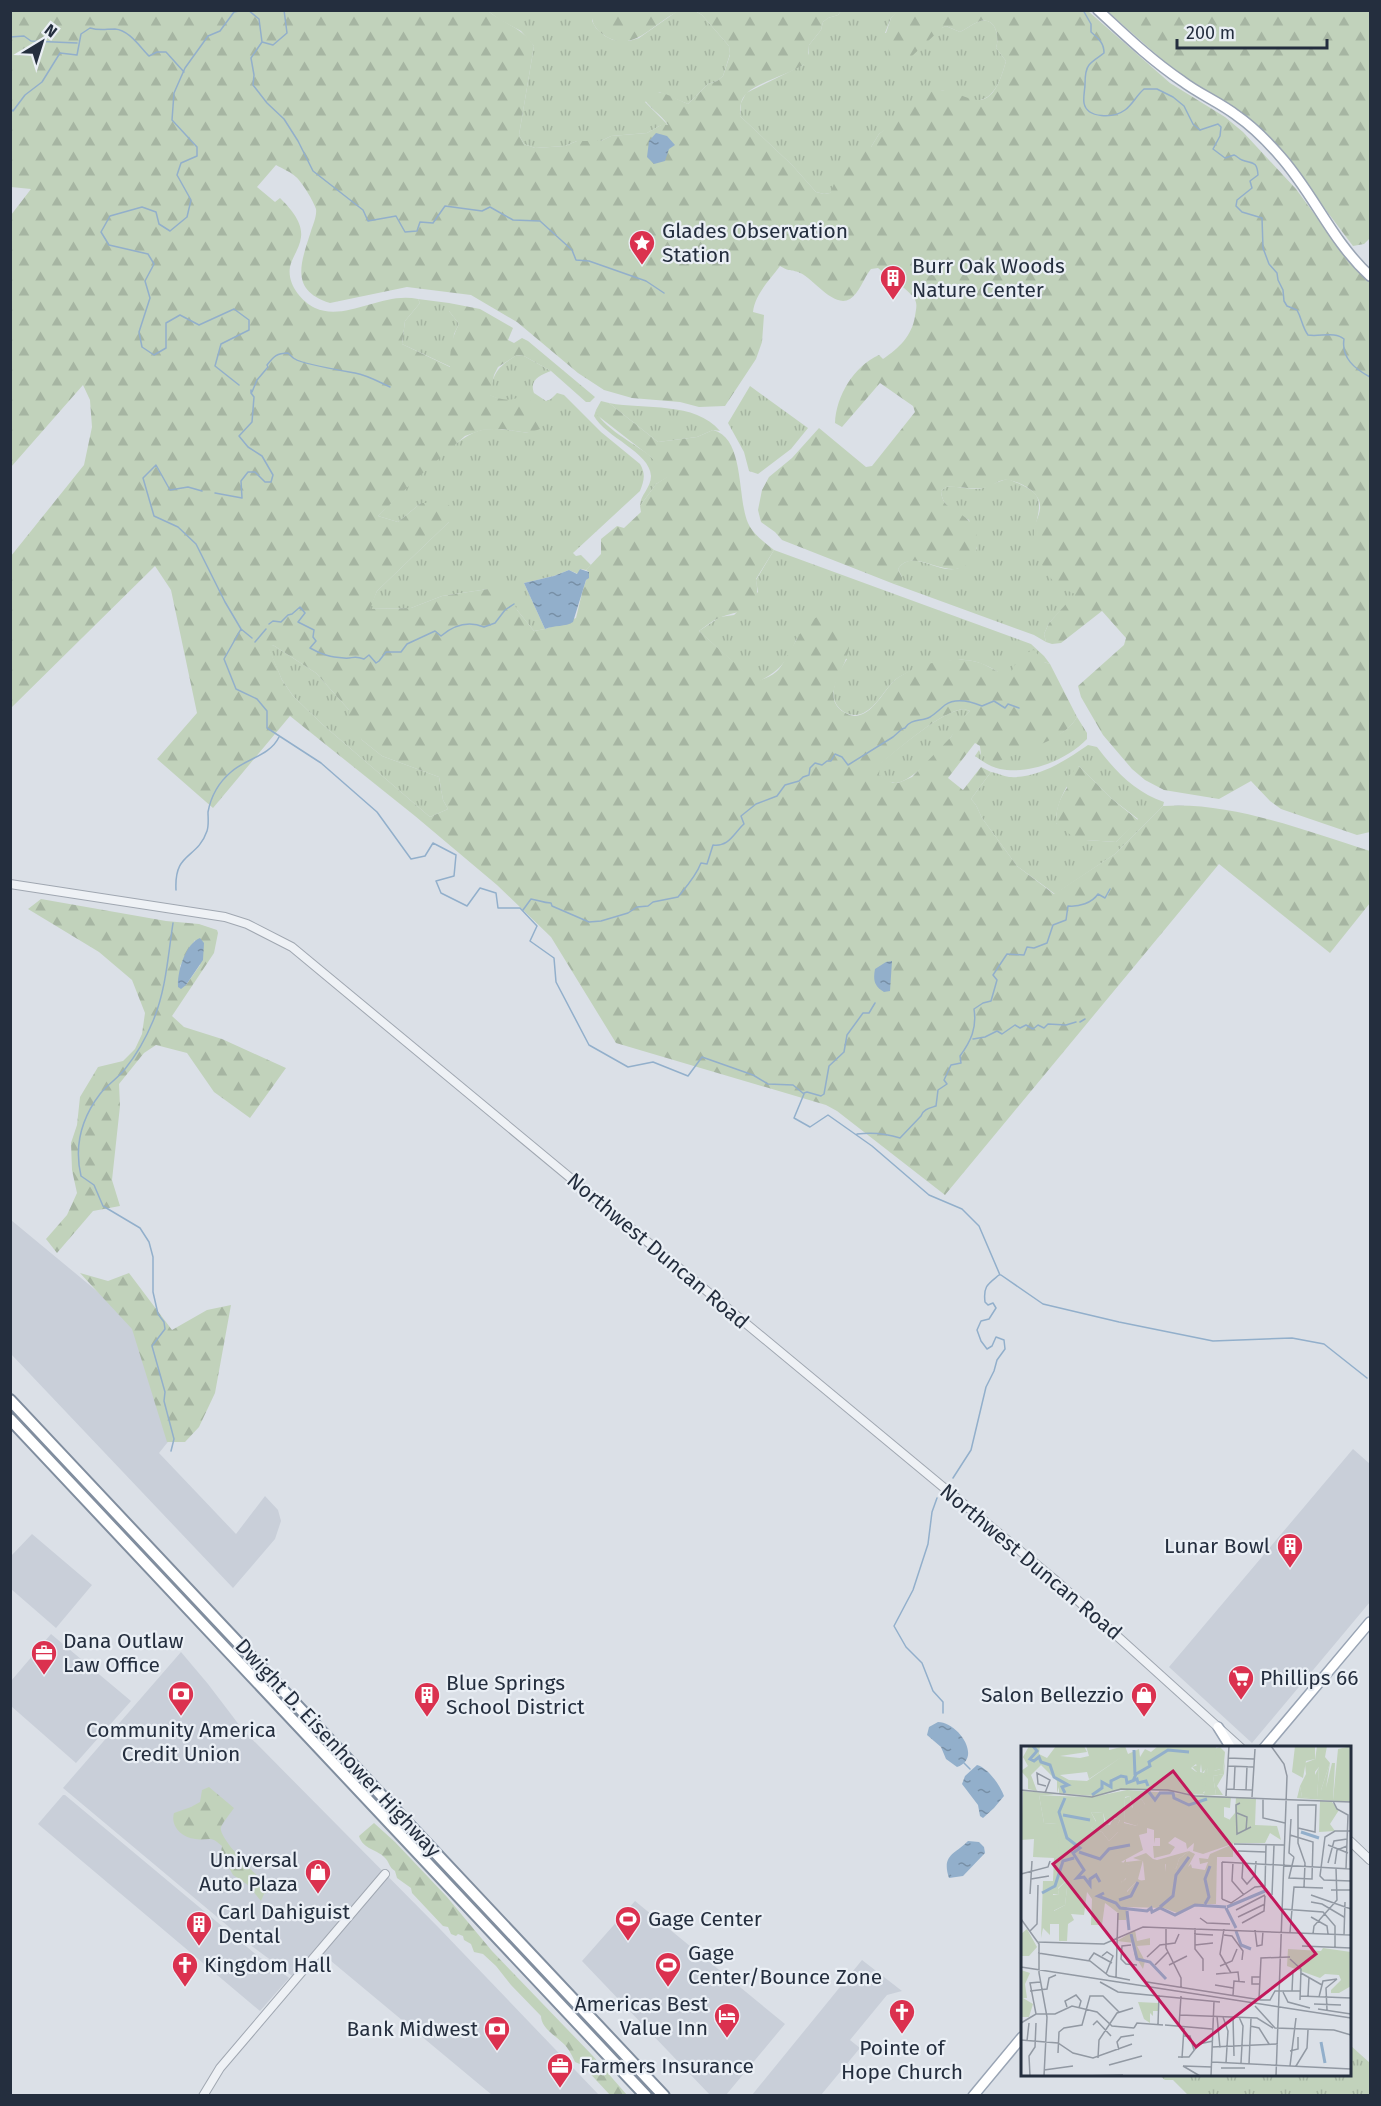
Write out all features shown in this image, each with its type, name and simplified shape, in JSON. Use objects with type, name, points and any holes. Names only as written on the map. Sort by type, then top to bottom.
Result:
[{"type":"highway","name":"Dwight D. Eisenhower Highway","points":[[10,1400],[666,2096]]},
{"type":"highway","name":"Dwight D. Eisenhower Highway","points":[[10,1419],[646,2096]]},
{"type":"main road","points":[[1098,10],[1150,58],[1236,115],[1254,130],[1280,156],[1335,238],[1353,260],[1371,276]]},
{"type":"main road","points":[[1266,1746],[1371,1622]]},
{"type":"main road","points":[[1218,1727],[1230,1746]]},
{"type":"main road","points":[[973,2096],[1021,2039]]},
{"type":"street","name":"Northwest Duncan Road","points":[[10,884],[225,917],[247,924],[292,947],[1054,1579],[1239,1746]]},
{"type":"street","points":[[1351,1842],[1371,1860]]},
{"type":"street","points":[[204,2096],[220,2068],[385,1874]]},
{"type":"shaded area","points":[[11,1220],[185,1364],[187,1418],[159,1453],[236,1534],[265,1496],[278,1510],[281,1521],[275,1539],[233,1588],[11,1354]]},
{"type":"shaded area","points":[[1353,1449],[1370,1464],[1370,1602],[1252,1743],[1169,1667]]},
{"type":"shaded area","points":[[32,1534],[92,1585],[56,1628],[11,1589],[11,1556]]},
{"type":"shaded area","points":[[51,1634],[131,1701],[76,1763],[11,1706],[11,1681]]},
{"type":"shaded area","points":[[181,1652],[243,1730],[439,1928],[599,2095],[492,2095],[319,1951],[295,1978],[253,1947],[63,1788]]},
{"type":"shaded area","points":[[65,1795],[259,1957],[289,1978],[260,2011],[38,1824]]},
{"type":"shaded area","points":[[635,1901],[785,2024],[726,2095],[710,2095],[582,1961]]},
{"type":"shaded area","points":[[862,1960],[902,1991],[887,1995],[850,2040],[860,2048],[821,2095],[752,2095]]},
{"type":"green space","points":[[592,10],[680,11],[642,35],[622,42],[598,30],[593,22]]},
{"type":"green space","points":[[899,10],[1088,11],[1170,83],[1225,117],[1243,132],[1296,189],[1346,257],[1370,282],[1370,832],[1357,835],[1281,809],[1251,781],[1219,799],[1164,790],[1145,780],[1132,769],[1103,735],[1081,697],[1078,686],[1124,645],[1126,638],[1102,611],[1061,643],[1046,642],[1044,634],[1049,623],[1075,594],[1059,586],[1040,562],[1034,532],[1040,503],[1035,494],[1025,486],[1006,480],[983,488],[946,487],[941,491],[944,502],[973,525],[977,538],[976,552],[969,563],[955,569],[919,561],[904,563],[898,569],[902,583],[894,584],[782,540],[761,522],[758,510],[762,490],[769,477],[792,458],[819,428],[866,467],[872,466],[915,412],[913,406],[880,383],[842,427],[835,423],[839,403],[854,374],[870,360],[879,355],[883,359],[894,350],[904,341],[913,323],[916,307],[914,298],[878,268],[871,269],[856,293],[850,299],[843,301],[830,296],[804,275],[780,266],[763,288],[754,305],[753,312],[764,315],[762,342],[756,359],[725,406],[699,407],[680,402],[632,398],[604,390],[578,373],[517,322],[471,295],[407,287],[330,303],[317,297],[308,291],[301,274],[304,254],[316,215],[316,209],[310,197],[296,177],[276,165],[257,187],[275,202],[280,198],[298,221],[301,237],[290,267],[291,280],[296,291],[310,305],[327,311],[339,311],[392,299],[418,299],[420,303],[405,321],[402,344],[450,367],[454,335],[459,324],[449,311],[449,303],[480,309],[513,328],[508,340],[514,343],[522,338],[528,341],[595,397],[590,402],[586,402],[551,371],[524,356],[517,355],[498,367],[490,395],[506,400],[522,396],[543,408],[545,423],[540,429],[529,433],[502,429],[482,430],[465,436],[378,516],[398,522],[421,503],[446,503],[452,508],[453,515],[449,522],[377,591],[370,609],[411,608],[442,596],[488,589],[508,589],[517,610],[534,631],[576,618],[589,572],[586,570],[601,554],[601,539],[617,526],[624,528],[641,512],[640,506],[656,484],[667,477],[651,457],[597,415],[596,410],[601,401],[609,403],[658,442],[697,437],[713,430],[723,435],[730,444],[735,456],[748,523],[756,534],[774,550],[756,579],[757,590],[753,604],[742,611],[716,619],[699,631],[756,682],[776,672],[807,625],[815,618],[823,616],[833,619],[845,630],[849,642],[847,655],[834,691],[835,701],[842,711],[851,716],[867,712],[895,680],[927,664],[966,660],[1011,674],[1020,659],[1026,653],[1034,650],[1044,662],[1050,664],[1077,717],[1071,725],[1052,739],[996,762],[981,755],[980,746],[975,743],[948,778],[963,790],[981,767],[991,772],[971,799],[1017,866],[1054,894],[1115,854],[1163,806],[1215,808],[1241,813],[1268,819],[1370,851],[1370,903],[1330,953],[1219,864],[945,1195],[837,1111],[826,1105],[616,1043],[551,937],[497,885],[290,716],[213,808],[157,759],[197,713],[171,590],[155,566],[11,708],[11,556],[84,465],[92,427],[90,400],[83,385],[11,467],[11,215],[31,189],[11,187],[11,11],[488,11],[519,30],[534,46],[519,135],[524,144],[535,148],[565,146],[577,141],[601,141],[611,136],[647,133],[661,125],[668,125],[642,95],[659,92],[688,104],[708,84],[723,76],[730,55],[729,46],[702,15],[695,11],[841,11],[838,15],[823,22],[821,30],[809,45],[808,59],[803,65],[752,89],[743,98],[740,107],[740,116],[792,165],[816,192],[824,194],[830,193],[836,179],[864,146],[871,147],[879,134],[928,93],[940,90],[981,100],[990,95],[998,83],[1006,61],[996,48],[997,33],[989,21],[978,22],[960,32],[946,26],[912,56],[899,61],[893,59],[884,39],[891,18]],"holes":[[[273,645],[316,673],[349,710],[348,719],[362,740],[382,756],[439,777],[443,800],[448,809],[430,817],[322,724],[293,696],[282,680],[269,648]],[[964,709],[970,711],[959,721],[951,737],[912,777],[893,783],[879,775],[880,764],[932,723]]]},
{"type":"green space","points":[[1365,10],[1370,12],[1370,238],[1364,244],[1353,246],[1273,140],[1239,111],[1174,70],[1107,11]]},
{"type":"green space","points":[[488,11],[592,11],[592,21],[605,36],[613,40],[629,41],[639,38],[676,12],[695,11],[702,15],[729,46],[730,54],[723,76],[708,84],[688,104],[659,92],[645,102],[669,126],[661,125],[647,133],[611,136],[601,141],[577,141],[565,146],[535,148],[524,144],[519,135],[534,46],[521,31]]},
{"type":"green space","points":[[841,11],[899,11],[891,18],[885,33],[937,30],[946,26],[960,32],[978,22],[989,21],[997,33],[996,48],[1006,61],[998,83],[990,95],[977,100],[941,90],[879,134],[871,147],[830,193],[824,194],[816,192],[792,165],[740,116],[741,103],[746,93],[803,65],[809,53],[809,45],[821,30],[823,22],[838,15]]},
{"type":"green space","points":[[418,299],[449,303],[449,311],[459,324],[454,334],[451,367],[402,344],[405,321],[420,303]]},
{"type":"green space","points":[[517,355],[524,356],[551,371],[534,381],[534,393],[546,401],[557,393],[564,395],[601,432],[640,464],[644,478],[640,491],[573,553],[576,556],[581,555],[591,565],[586,570],[580,569],[578,574],[569,570],[524,583],[545,629],[534,631],[517,610],[488,589],[442,596],[411,608],[369,609],[377,591],[449,522],[446,503],[421,503],[398,522],[378,516],[428,467],[471,434],[494,429],[529,433],[514,400],[504,401],[489,395],[497,371]]},
{"type":"green space","points":[[750,386],[808,428],[791,449],[758,474],[749,471],[744,452],[728,423]]},
{"type":"green space","points":[[609,403],[683,411],[710,421],[720,431],[713,430],[697,437],[658,442]]},
{"type":"green space","points":[[596,410],[604,422],[649,455],[668,477],[656,484],[640,506],[651,480],[649,467],[643,459],[600,424],[594,416]]},
{"type":"green space","points":[[1008,479],[1028,488],[1038,498],[1039,511],[1034,532],[1076,594],[1049,623],[1044,634],[1046,642],[1034,635],[894,584],[902,582],[898,569],[906,562],[915,561],[947,569],[958,568],[968,562],[977,548],[969,520],[947,505],[941,491],[946,487],[980,489]]},
{"type":"green space","points":[[774,550],[1031,644],[1050,664],[1044,662],[1020,672],[1005,675],[985,665],[967,660],[933,664],[899,677],[866,712],[852,715],[838,707],[834,694],[836,679],[847,659],[797,638],[782,665],[756,683],[699,631],[720,617],[734,615],[758,592],[756,580]]},
{"type":"green space","points":[[273,645],[316,673],[349,710],[362,740],[382,756],[439,777],[443,800],[448,809],[430,817],[322,724],[293,696],[282,680],[268,647]]},
{"type":"green space","points":[[964,709],[970,711],[947,743],[918,771],[896,783],[879,775],[879,764],[932,723]]},
{"type":"green space","points":[[1077,717],[1087,733],[1087,739],[1079,747],[1047,764],[1023,770],[1000,769],[975,756],[979,750],[981,755],[1048,739],[1060,734]]},
{"type":"green space","points":[[1088,745],[1097,747],[1111,765],[1135,787],[1164,802],[1163,806],[1115,854],[1055,894],[1017,866],[971,799],[991,772],[1009,777],[1020,777],[1041,772]],"holes":[[[1079,766],[1112,799],[1138,819],[1116,842],[1086,840],[1056,823],[1060,800]]]},
{"type":"green space","points":[[1079,766],[1112,799],[1138,820],[1116,842],[1078,841],[1056,823],[1058,804],[1067,788],[1065,779]]},
{"type":"green space","points":[[41,899],[166,921],[199,924],[217,930],[214,953],[172,1016],[184,1027],[222,1039],[286,1068],[250,1118],[214,1092],[187,1053],[156,1045],[144,1053],[119,1084],[120,1106],[112,1180],[120,1206],[93,1211],[57,1253],[46,1239],[67,1215],[77,1193],[72,1170],[71,1143],[77,1125],[80,1097],[98,1067],[123,1061],[135,1049],[142,1034],[145,1013],[132,980],[99,952],[28,909]],"holes":[[[195,940],[200,965],[186,985],[180,966]]]},
{"type":"green space","points":[[80,1273],[108,1281],[129,1273],[172,1330],[207,1310],[231,1305],[215,1393],[199,1427],[185,1442],[167,1442],[132,1329]]},
{"type":"green space","points":[[209,1787],[234,1808],[221,1827],[222,1832],[240,1858],[268,1885],[269,1892],[264,1894],[261,1901],[248,1885],[233,1875],[226,1862],[220,1858],[222,1846],[212,1839],[190,1838],[175,1827],[174,1813],[200,1802],[202,1790]]},
{"type":"green space","points":[[374,1823],[447,1897],[492,1951],[592,2055],[627,2095],[610,2095],[582,2065],[575,2062],[565,2045],[544,2026],[541,2016],[496,1966],[483,1954],[474,1952],[471,1944],[464,1940],[463,1936],[451,1934],[448,1927],[443,1926],[412,1893],[411,1888],[397,1878],[386,1859],[361,1841],[359,1836]]},
{"type":"green space","points":[[1351,2046],[1370,2063],[1370,2095],[1188,2095],[1173,2080],[1165,2080],[1160,2076],[1351,2076]]},
{"type":"water","points":[[656,133],[667,136],[675,145],[669,149],[665,161],[654,164],[647,157],[649,141]]},
{"type":"water","points":[[580,569],[589,572],[589,578],[586,580],[573,622],[545,629],[524,583],[569,570],[577,574]]},
{"type":"water","points":[[200,938],[204,943],[203,960],[181,989],[178,987],[178,981],[183,960],[190,946]]},
{"type":"water","points":[[892,961],[890,991],[884,992],[875,982],[875,969]]},
{"type":"water","points":[[938,1722],[953,1728],[965,1741],[968,1756],[957,1767],[946,1759],[941,1747],[927,1735],[929,1727]]},
{"type":"water","points":[[977,1765],[993,1778],[1004,1796],[983,1818],[980,1816],[978,1805],[962,1784],[965,1776]]},
{"type":"water","points":[[968,1841],[979,1842],[984,1847],[985,1853],[963,1876],[949,1878],[948,1859]]},
{"type":"waterway","points":[[239,385],[215,366],[221,344],[249,330],[249,320],[234,309],[199,325],[180,315],[166,323],[166,348],[154,355],[142,347],[139,332],[150,298],[145,281],[154,264],[148,254],[109,245],[101,232],[110,216],[142,207],[156,212],[159,224],[170,231],[187,217],[191,200],[177,175],[181,163],[197,156],[197,147],[172,120],[174,93],[185,68],[208,36],[220,31],[234,12],[244,10]]},
{"type":"waterway","points":[[248,10],[259,19],[262,42],[273,45],[287,33],[284,10]]},
{"type":"waterway","points":[[1083,10],[1091,24],[1091,32],[1100,41],[1104,53],[1087,69],[1084,98],[1086,108],[1102,116],[1114,115],[1128,108],[1144,89],[1157,89],[1184,106],[1193,124],[1200,130],[1218,124],[1221,127],[1220,136],[1213,149],[1225,158],[1234,155],[1241,160],[1253,163],[1256,167],[1258,175],[1250,181],[1252,188],[1237,200],[1236,206],[1242,212],[1262,218],[1263,248],[1269,264],[1277,273],[1287,306],[1297,310],[1308,335],[1332,335],[1344,339],[1345,352],[1350,362],[1370,377]]},
{"type":"waterway","points":[[10,108],[13,111],[25,95],[42,82],[60,53],[77,55],[81,34],[90,28],[115,29],[125,32],[149,56],[157,52],[166,52],[184,72]]},
{"type":"waterway","points":[[10,37],[24,36],[31,41],[77,43]]},
{"type":"waterway","points":[[262,42],[251,58],[253,85],[284,119],[313,171],[363,210],[368,221],[396,216],[405,232],[417,231],[420,222],[433,223],[445,206],[482,211],[490,207],[513,220],[540,221],[572,250],[576,260],[589,261],[646,281],[664,293]]},
{"type":"waterway","points":[[252,392],[257,380],[272,359],[278,354],[288,353],[299,361],[359,374],[390,387]]},
{"type":"waterway","points":[[215,493],[242,498],[241,481],[248,472],[255,472],[265,482],[271,482],[273,475],[262,456],[248,447],[239,436],[252,422],[254,397],[251,390]]},
{"type":"waterway","points":[[202,491],[188,487],[170,490],[156,465],[143,478],[154,516],[178,527],[196,544],[241,629],[224,659],[236,689],[257,699],[267,711],[267,728],[321,763],[377,812],[411,859],[425,856],[433,843],[456,855],[454,876],[436,881],[441,893],[467,906],[480,888],[496,893],[498,908],[520,908],[537,926],[530,941],[554,958],[556,982],[589,1045],[628,1067],[653,1062],[688,1076],[702,1057],[753,1075],[768,1084],[793,1085],[804,1094],[794,1118],[810,1127],[828,1115],[872,1146],[929,1195],[962,1209],[979,1226],[1000,1275]]},
{"type":"waterway","points":[[269,624],[273,621],[281,622],[300,607],[305,613],[298,622],[314,630],[313,637],[316,641],[310,648],[339,658],[364,659],[369,655],[376,663],[386,652],[401,652],[407,644],[435,631],[441,636],[462,625],[473,624],[484,627],[495,623],[505,610],[514,604]]},
{"type":"waterway","points":[[241,629],[252,638]]},
{"type":"waterway","points":[[255,642],[266,629]]},
{"type":"waterway","points":[[523,910],[531,899],[551,903],[552,906],[589,922],[601,921],[628,913],[637,907],[648,906],[653,902],[678,897],[694,877],[701,863],[707,864],[713,845],[727,842],[744,824],[741,816],[756,804],[777,796],[785,785],[809,775],[810,768],[815,763],[822,765],[831,761],[835,754],[842,757],[848,765],[893,737],[913,721],[930,717],[954,701],[968,701],[982,706],[994,701],[1005,708],[1008,704],[1019,708]]},
{"type":"waterway","points":[[176,890],[176,877],[182,862],[198,847],[207,831],[209,806],[219,785],[237,768],[270,749],[279,737]]},
{"type":"waterway","points":[[857,1134],[879,1133],[900,1138],[923,1112],[936,1106],[938,1090],[947,1084],[944,1080],[951,1065],[961,1063],[960,1056],[974,1028],[974,1009],[991,1001],[997,980],[993,975],[1007,954],[1024,955],[1027,947],[1034,948],[1047,943],[1053,925],[1066,920],[1068,906],[1085,904],[1098,894],[1105,898],[1110,889]]},
{"type":"waterway","points":[[171,1451],[174,1439],[164,1401],[165,1392],[152,1346],[165,1329],[164,1322],[158,1314],[153,1292],[153,1257],[149,1242],[140,1228],[103,1206],[94,1185],[81,1176],[78,1154],[81,1133],[93,1103],[129,1063],[141,1046],[153,1021],[164,985],[173,923]]},
{"type":"waterway","points":[[804,1093],[821,1096],[824,1094],[829,1066],[844,1052],[847,1035],[863,1013],[869,1013],[875,1003]]},
{"type":"waterway","points":[[1080,1022],[1085,1019]]},
{"type":"waterway","points":[[973,1039],[985,1037],[997,1031],[1002,1034],[1015,1025],[1020,1028],[1026,1025],[1033,1029],[1038,1025],[1044,1028],[1048,1024],[1066,1025],[1076,1022]]},
{"type":"waterway","points":[[953,1478],[971,1450],[986,1387],[997,1360],[1005,1349],[1004,1340],[996,1337],[992,1346],[987,1349],[977,1330],[981,1321],[989,1319],[996,1308],[993,1303],[988,1305],[985,1302],[985,1292],[989,1283],[999,1275]]},
{"type":"waterway","points":[[1001,1275],[1043,1304],[1119,1322],[1213,1341],[1292,1338],[1324,1344],[1367,1378]]},
{"type":"waterway","points":[[937,1498],[932,1512],[928,1544],[913,1590],[894,1626],[906,1647],[922,1663],[933,1691],[943,1702],[943,1713]]},
{"type":"waterway","points":[[964,1763],[970,1769]]},
{"type":"place","name":"Glades Observation Station","points":[[642,266]]},
{"type":"place","name":"Burr Oak Woods Nature Center","points":[[893,301]]},
{"type":"place","name":"Lunar Bowl","points":[[1290,1569]]},
{"type":"place","name":"Dana Outlaw Law Office","points":[[44,1676]]},
{"type":"place","name":"Phillips 66","points":[[1241,1701]]},
{"type":"place","name":"Community America Credit Union","points":[[181,1717]]},
{"type":"place","name":"Blue Springs School District","points":[[427,1718]]},
{"type":"place","name":"Salon Bellezzio","points":[[1144,1718]]},
{"type":"place","name":"Universal Auto Plaza","points":[[318,1895]]},
{"type":"place","name":"Gage Center","points":[[628,1942]]},
{"type":"place","name":"Carl Dahiguist Dental","points":[[199,1947]]},
{"type":"place","name":"Kingdom Hall","points":[[185,1988]]},
{"type":"place","name":"Gage Center/Bounce Zone","points":[[668,1988]]},
{"type":"place","name":"Pointe of Hope Church","points":[[902,2035]]},
{"type":"place","name":"Americas Best Value Inn","points":[[727,2039]]},
{"type":"place","name":"Bank Midwest","points":[[497,2052]]},
{"type":"place","name":"Farmers Insurance","points":[[560,2089]]}]
